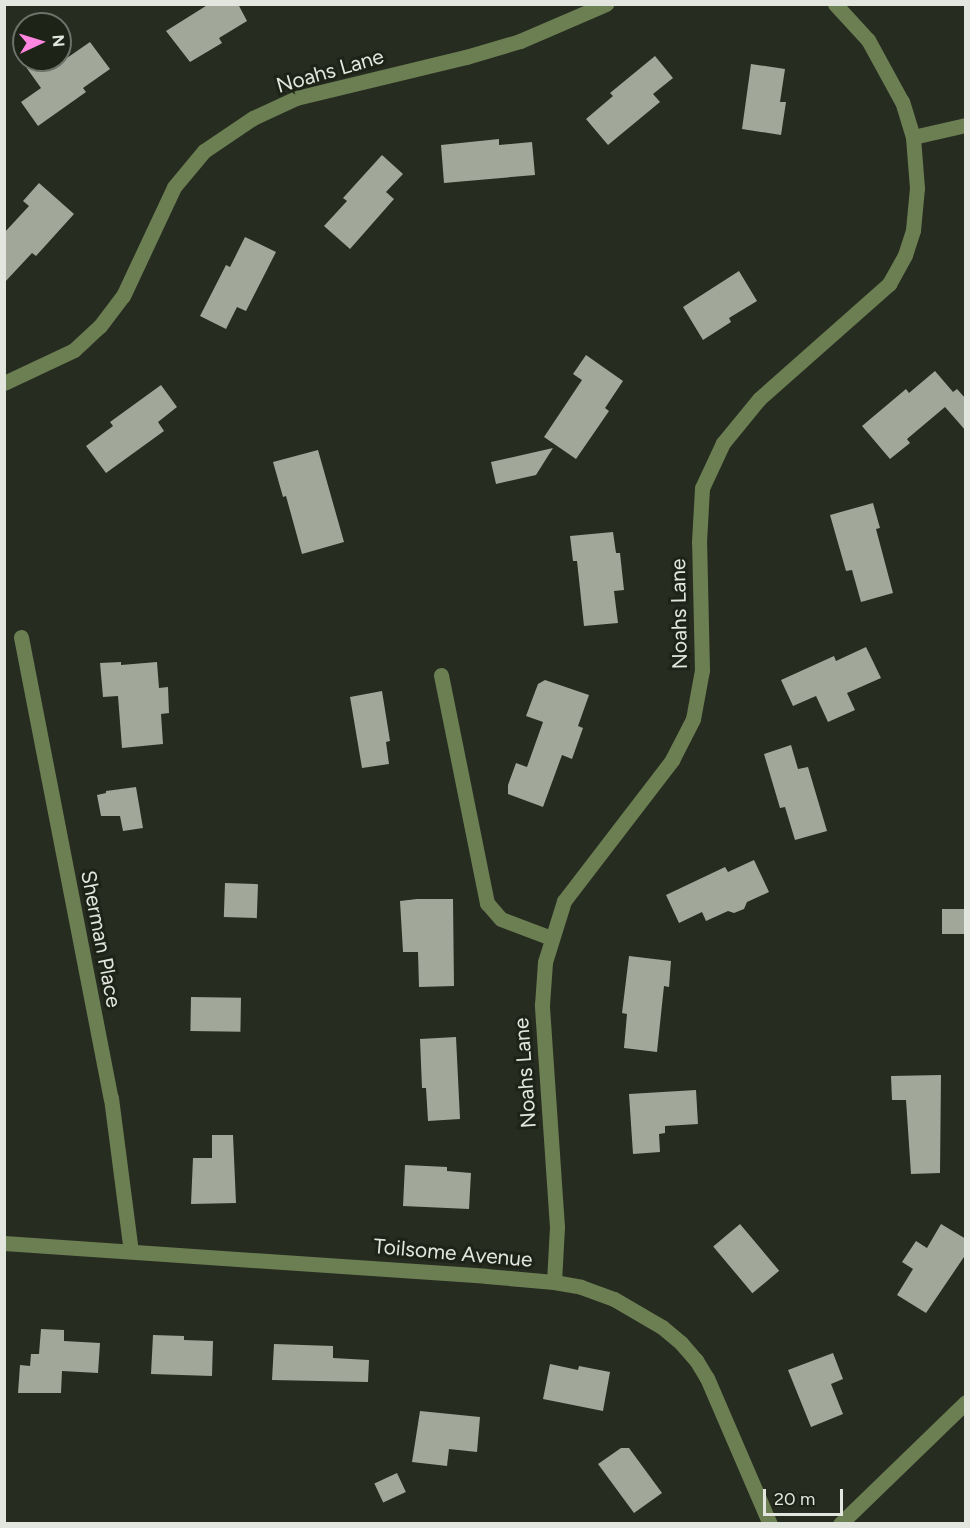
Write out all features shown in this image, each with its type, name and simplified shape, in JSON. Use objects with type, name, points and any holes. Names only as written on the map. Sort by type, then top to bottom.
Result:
[{"type":"street","name":"Noahs Lane","points":[[4,383],[74,350],[100,326],[123,296],[174,187],[204,151],[253,118],[296,98],[520,41],[606,4]]},
{"type":"street","name":"Noahs Lane","points":[[554,1282],[557,1227],[542,1005],[545,962],[564,901],[672,760],[693,719],[702,670],[699,542],[702,488],[723,443],[759,399],[889,284],[905,255],[913,230],[917,188],[913,137],[902,102],[868,40],[835,4]]},
{"type":"street","points":[[913,137],[966,125]]},
{"type":"street","name":"Sherman Place","points":[[21,637],[111,1098],[131,1251]]},
{"type":"street","points":[[441,675],[487,903],[501,919],[551,938]]},
{"type":"street","name":"Toilsome Avenue","points":[[4,1243],[554,1282],[581,1287],[614,1299],[662,1327],[681,1342],[706,1378],[770,1524]]},
{"type":"street","points":[[840,1524],[966,1402]]},
{"type":"building","points":[[209,4],[238,4],[247,21],[219,38],[222,43],[190,62],[166,31]]},
{"type":"building","points":[[90,42],[110,69],[83,88],[86,92],[38,126],[21,102],[41,88],[30,72],[72,72],[72,54]]},
{"type":"building","points":[[655,56],[673,78],[653,94],[660,102],[608,145],[586,119],[613,96],[610,93]]},
{"type":"building","points":[[751,64],[785,69],[780,102],[786,102],[781,135],[742,129]]},
{"type":"building","points":[[499,139],[499,145],[532,142],[535,175],[444,183],[441,145]]},
{"type":"building","points":[[382,155],[403,174],[386,192],[394,199],[350,249],[324,226],[347,201],[343,198]]},
{"type":"building","points":[[39,183],[74,214],[36,256],[32,253],[4,283],[4,233],[29,206],[23,201]]},
{"type":"building","points":[[245,237],[276,252],[246,311],[237,307],[226,329],[200,316],[226,265],[230,267]]},
{"type":"building","points":[[739,271],[757,301],[729,318],[731,322],[703,340],[683,307]]},
{"type":"building","points":[[586,355],[623,381],[605,408],[609,411],[576,459],[544,437],[582,380],[573,374]]},
{"type":"building","points":[[935,371],[953,392],[957,389],[966,399],[966,431],[945,407],[907,439],[910,443],[890,459],[862,426],[906,389],[909,393]]},
{"type":"building","points":[[161,385],[177,407],[158,422],[164,431],[106,473],[86,446],[113,426],[110,422]]},
{"type":"building","points":[[553,448],[536,475],[496,484],[491,462]]},
{"type":"building","points":[[318,450],[344,542],[302,554],[286,496],[283,497],[273,462]]},
{"type":"building","points":[[873,503],[880,528],[876,529],[893,593],[861,602],[852,570],[846,571],[830,515]]},
{"type":"building","points":[[613,532],[616,553],[620,553],[624,590],[614,591],[618,623],[584,626],[577,561],[573,561],[570,536]]},
{"type":"building","points":[[866,647],[881,678],[847,693],[855,710],[828,722],[816,696],[793,706],[781,680],[834,656],[836,661]]},
{"type":"building","points":[[121,662],[121,665],[157,662],[159,688],[168,687],[169,713],[161,714],[163,744],[122,748],[118,696],[103,697],[100,663]]},
{"type":"building","points":[[545,680],[589,695],[578,726],[583,728],[572,759],[562,755],[543,807],[508,794],[508,785],[516,763],[527,767],[543,722],[526,716],[538,684]]},
{"type":"building","points":[[382,691],[390,741],[386,742],[389,764],[362,768],[350,697]]},
{"type":"building","points":[[791,745],[798,769],[808,767],[827,831],[795,840],[785,807],[780,808],[764,754]]},
{"type":"building","points":[[136,787],[143,828],[123,831],[120,816],[101,816],[97,795],[106,793],[106,791]]},
{"type":"building","points":[[754,860],[769,892],[747,902],[744,909],[734,913],[728,911],[706,921],[702,912],[679,923],[666,895],[725,867],[728,872]]},
{"type":"building","points":[[225,883],[258,884],[257,918],[224,917]]},
{"type":"building","points":[[453,899],[454,986],[419,987],[418,952],[403,952],[400,901]]},
{"type":"building","points":[[942,909],[966,909],[966,934],[942,934]]},
{"type":"building","points":[[629,956],[671,961],[669,987],[664,986],[657,1052],[624,1048],[627,1014],[622,1013]]},
{"type":"building","points":[[191,997],[241,998],[240,1032],[190,1031]]},
{"type":"building","points":[[456,1037],[460,1119],[428,1121],[426,1088],[422,1088],[420,1039]]},
{"type":"building","points":[[941,1075],[940,1173],[911,1174],[906,1100],[892,1100],[891,1076]]},
{"type":"building","points":[[696,1090],[698,1124],[665,1126],[665,1133],[659,1134],[660,1152],[633,1154],[629,1094]]},
{"type":"building","points":[[212,1135],[233,1135],[236,1203],[191,1204],[193,1158],[212,1158]]},
{"type":"building","points":[[405,1165],[447,1167],[447,1171],[471,1173],[469,1209],[403,1206]]},
{"type":"building","points":[[740,1224],[779,1271],[752,1293],[713,1246]]},
{"type":"building","points":[[941,1224],[966,1239],[966,1254],[926,1313],[897,1295],[913,1269],[902,1262],[916,1241],[927,1248]]},
{"type":"building","points":[[41,1329],[64,1330],[64,1341],[100,1343],[98,1373],[62,1371],[61,1393],[18,1393],[20,1365],[30,1366],[31,1354],[39,1354]]},
{"type":"building","points":[[153,1335],[184,1336],[184,1340],[213,1341],[212,1376],[151,1374]]},
{"type":"building","points":[[274,1344],[333,1346],[333,1358],[369,1360],[368,1382],[272,1380]]},
{"type":"building","points":[[833,1353],[843,1379],[831,1384],[843,1414],[811,1427],[788,1370]]},
{"type":"building","points":[[550,1364],[578,1370],[579,1366],[610,1372],[603,1411],[543,1399]]},
{"type":"building","points":[[420,1411],[480,1417],[477,1452],[449,1449],[447,1466],[412,1462]]},
{"type":"building","points":[[621,1448],[629,1448],[662,1493],[634,1513],[598,1464]]},
{"type":"building","points":[[397,1473],[406,1492],[383,1503],[374,1484]]}]
